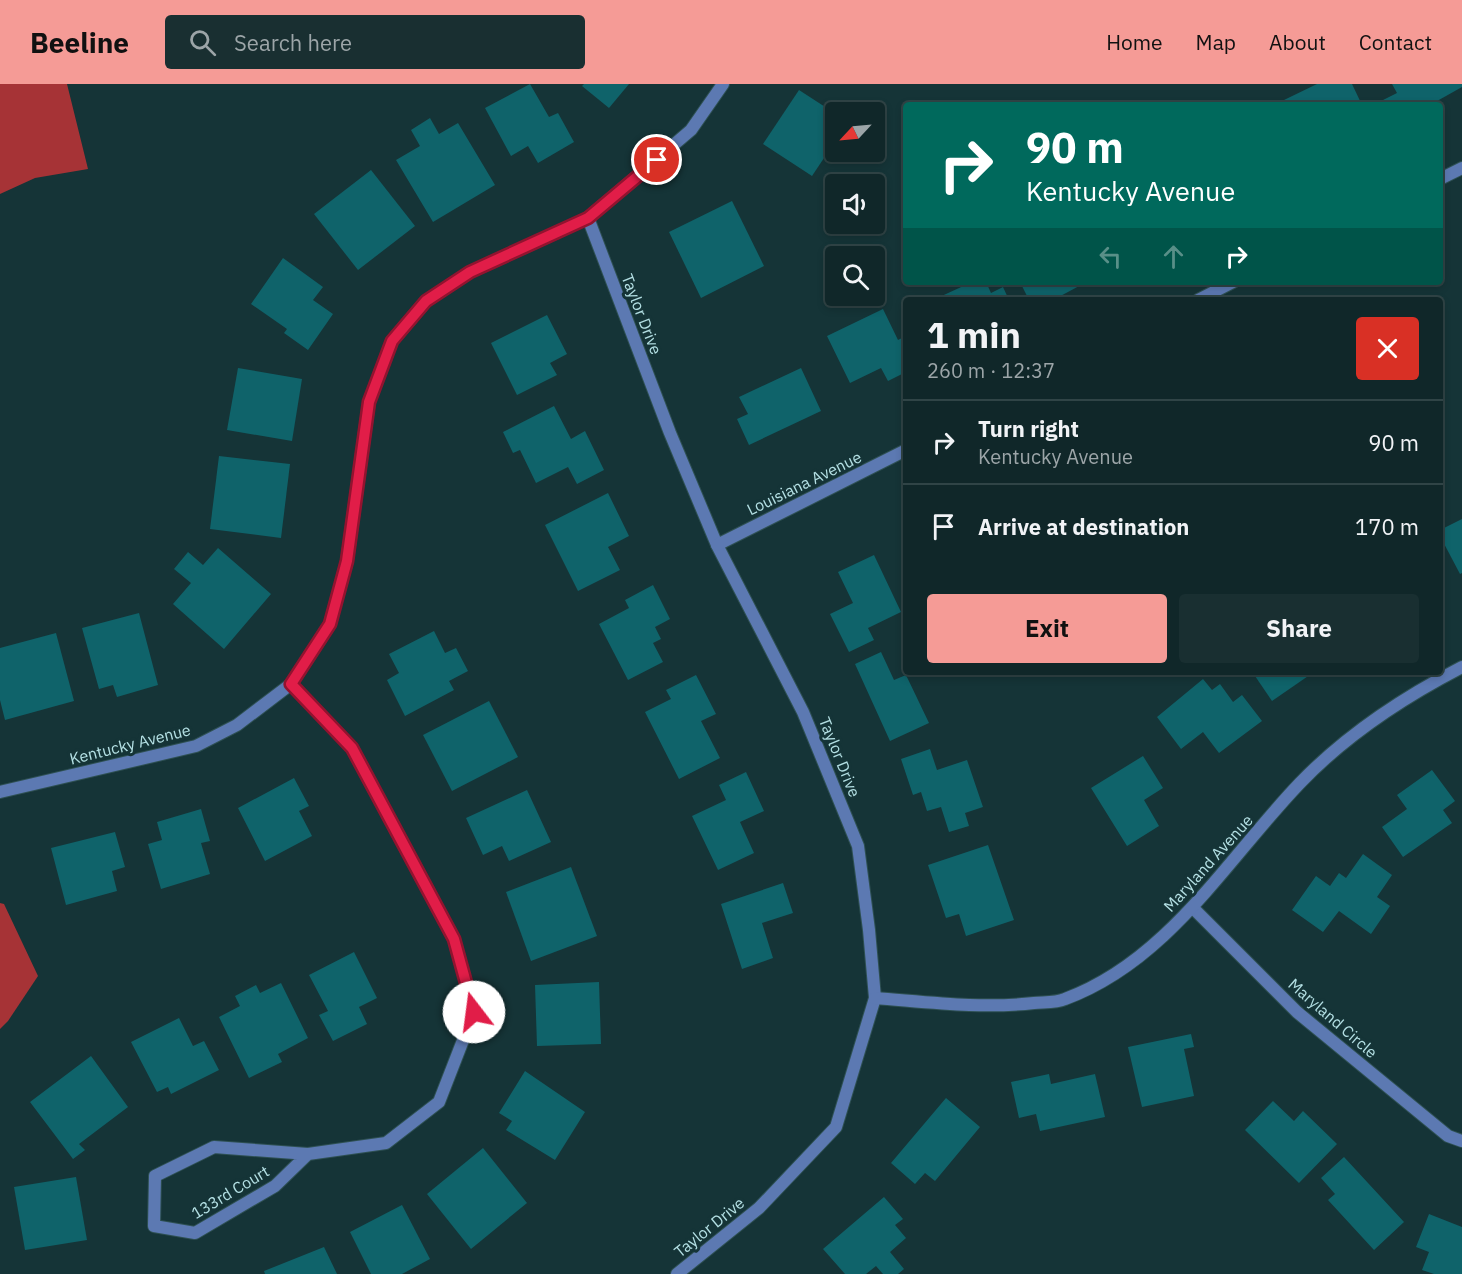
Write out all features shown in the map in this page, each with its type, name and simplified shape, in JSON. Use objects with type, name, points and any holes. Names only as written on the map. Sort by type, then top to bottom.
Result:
[{"type":"street","name":"Kentucky Avenue","points":[[0,792],[196,746],[237,725],[291,684],[330,624],[347,561],[369,402],[392,341],[426,301],[470,272],[588,218],[691,130],[723,84]]},
{"type":"street","points":[[1443,178],[1462,168]]},
{"type":"street","name":"Taylor Drive","points":[[588,218],[670,433],[717,545],[803,712],[858,846],[875,998],[836,1127],[759,1208],[677,1274]]},
{"type":"street","points":[[1204,297],[1227,285]]},
{"type":"street","name":"Louisiana Avenue","points":[[717,545],[903,452]]},
{"type":"street","name":"Maryland Avenue","points":[[875,998],[994,1008],[1063,1000],[1120,972],[1193,908],[1300,783],[1352,735],[1413,693],[1462,667]]},
{"type":"street","name":"133rd Court","points":[[291,684],[352,748],[454,939],[474,1012],[439,1102],[386,1143],[308,1154],[214,1147],[155,1176],[153,1226],[195,1233],[275,1186],[308,1154]]},
{"type":"street","name":"Maryland Circle","points":[[1193,908],[1297,1012],[1448,1137],[1462,1141]]},
{"type":"shaded area","points":[[0,84],[67,84],[88,169],[35,178],[0,194]]},
{"type":"shaded area","points":[[0,903],[4,904],[38,976],[8,1021],[0,1029]]},
{"type":"building","points":[[530,84],[549,117],[558,113],[574,142],[538,163],[528,146],[511,156],[485,108]]},
{"type":"building","points":[[584,84],[629,84],[609,108],[582,86]]},
{"type":"building","points":[[1317,84],[1352,84],[1361,102],[1285,102],[1284,100]]},
{"type":"building","points":[[1392,84],[1462,84],[1462,87],[1435,102],[1384,102],[1383,100],[1397,93]]},
{"type":"building","points":[[799,90],[825,107],[825,156],[812,176],[763,144]]},
{"type":"building","points":[[430,118],[439,134],[458,123],[495,185],[433,222],[396,160],[420,146],[411,130]]},
{"type":"building","points":[[371,170],[415,226],[358,270],[314,214]]},
{"type":"building","points":[[732,201],[764,266],[701,298],[669,232]]},
{"type":"building","points":[[283,258],[323,287],[313,300],[333,314],[308,350],[284,333],[287,329],[251,304]]},
{"type":"building","points":[[966,285],[987,285],[991,293],[1003,287],[1008,297],[940,297]]},
{"type":"building","points":[[1022,285],[1081,285],[1059,297],[1028,297]]},
{"type":"building","points":[[883,309],[898,340],[903,338],[903,374],[888,381],[881,368],[850,383],[827,336]]},
{"type":"building","points":[[547,315],[567,354],[550,363],[557,375],[517,395],[491,343]]},
{"type":"building","points":[[238,368],[302,379],[292,441],[227,430]]},
{"type":"building","points":[[801,368],[821,411],[749,445],[737,419],[748,414],[739,397]]},
{"type":"building","points":[[554,406],[571,439],[585,431],[604,470],[577,484],[568,467],[536,483],[520,450],[513,453],[503,432]]},
{"type":"building","points":[[219,456],[290,464],[281,538],[210,529]]},
{"type":"building","points":[[608,493],[629,536],[608,547],[620,570],[578,591],[545,525]]},
{"type":"building","points":[[1462,519],[1462,573],[1460,574],[1443,542],[1443,528]]},
{"type":"building","points":[[218,548],[271,594],[224,649],[173,604],[191,583],[174,569],[188,552],[203,565]]},
{"type":"building","points":[[874,555],[901,612],[868,628],[874,640],[849,652],[830,614],[853,603],[838,572]]},
{"type":"building","points":[[653,585],[670,619],[655,627],[661,639],[653,643],[663,662],[628,680],[599,624],[629,608],[625,600]]},
{"type":"building","points":[[139,613],[158,685],[117,697],[113,685],[99,689],[82,628]]},
{"type":"building","points":[[434,631],[445,653],[456,648],[468,671],[449,681],[454,690],[405,716],[387,680],[399,673],[389,654]]},
{"type":"building","points":[[56,633],[74,701],[5,720],[0,700],[0,648]]},
{"type":"building","points":[[881,652],[894,680],[906,675],[929,723],[890,741],[855,664]]},
{"type":"building","points":[[696,675],[716,714],[701,721],[720,758],[679,779],[645,712],[671,699],[666,690]]},
{"type":"building","points":[[1256,675],[1310,675],[1272,701],[1255,676]]},
{"type":"building","points":[[1203,679],[1212,690],[1220,684],[1233,702],[1242,695],[1262,721],[1219,753],[1203,732],[1181,749],[1157,717]]},
{"type":"building","points":[[489,701],[518,757],[452,791],[423,735]]},
{"type":"building","points":[[930,749],[937,770],[967,760],[983,807],[965,813],[969,826],[949,832],[941,807],[927,811],[921,792],[913,795],[901,759]]},
{"type":"building","points":[[1143,756],[1163,788],[1144,800],[1159,826],[1127,846],[1091,788]]},
{"type":"building","points":[[1432,770],[1455,801],[1443,810],[1452,823],[1403,857],[1382,827],[1407,809],[1397,795]]},
{"type":"building","points":[[746,772],[764,811],[740,822],[754,853],[718,870],[692,816],[726,800],[719,785]]},
{"type":"building","points":[[294,778],[309,806],[299,811],[312,836],[265,861],[238,808]]},
{"type":"building","points":[[527,790],[551,842],[509,861],[502,846],[483,855],[466,818]]},
{"type":"building","points":[[201,809],[210,841],[201,843],[210,874],[161,889],[148,844],[162,840],[157,822]]},
{"type":"building","points":[[115,832],[125,867],[112,871],[117,891],[66,905],[51,848]]},
{"type":"building","points":[[988,845],[1014,920],[966,936],[959,914],[946,918],[928,865]]},
{"type":"building","points":[[1363,854],[1392,875],[1377,897],[1390,906],[1371,934],[1339,911],[1323,932],[1292,910],[1316,876],[1330,886],[1339,873],[1346,878]]},
{"type":"building","points":[[571,867],[597,936],[531,961],[506,892]]},
{"type":"building","points":[[783,883],[793,913],[762,923],[773,958],[742,969],[721,904]]},
{"type":"building","points":[[354,952],[377,998],[359,1007],[367,1024],[333,1041],[319,1015],[328,1011],[309,975]]},
{"type":"building","points":[[599,982],[601,1044],[537,1046],[535,985]]},
{"type":"building","points":[[281,983],[308,1038],[278,1054],[282,1062],[249,1078],[219,1017],[240,1006],[235,996],[256,985],[260,993]]},
{"type":"building","points":[[179,1018],[193,1046],[204,1041],[219,1070],[171,1094],[168,1087],[157,1092],[131,1042]]},
{"type":"building","points":[[1191,1034],[1194,1047],[1184,1049],[1194,1096],[1142,1107],[1128,1047]]},
{"type":"building","points":[[91,1056],[128,1107],[79,1144],[85,1150],[73,1159],[30,1102]]},
{"type":"building","points":[[525,1071],[585,1112],[555,1160],[506,1130],[512,1121],[499,1113]]},
{"type":"building","points":[[1049,1074],[1051,1084],[1095,1074],[1105,1117],[1040,1131],[1036,1114],[1019,1118],[1011,1082]]},
{"type":"building","points":[[946,1098],[980,1127],[935,1181],[925,1173],[915,1184],[891,1163]]},
{"type":"building","points":[[1273,1101],[1294,1121],[1303,1111],[1337,1144],[1299,1183],[1245,1130]]},
{"type":"building","points":[[483,1148],[527,1203],[471,1249],[427,1194]]},
{"type":"building","points":[[1344,1157],[1404,1222],[1374,1250],[1328,1200],[1335,1194],[1321,1178]]},
{"type":"building","points":[[76,1177],[87,1240],[25,1250],[14,1187]]},
{"type":"building","points":[[884,1197],[903,1219],[895,1225],[906,1238],[890,1252],[904,1269],[898,1274],[883,1274],[876,1266],[866,1274],[845,1274],[823,1249]]},
{"type":"building","points":[[402,1205],[430,1259],[402,1274],[371,1274],[350,1232]]},
{"type":"building","points":[[1429,1214],[1462,1227],[1462,1274],[1434,1274],[1422,1270],[1429,1252],[1416,1247]]},
{"type":"building","points":[[324,1247],[337,1274],[265,1274],[264,1271]]},
{"type":"route","points":[[474,1012],[454,939],[352,748],[291,684],[330,624],[347,561],[369,402],[392,341],[426,301],[470,272],[588,218],[657,160]]}]
